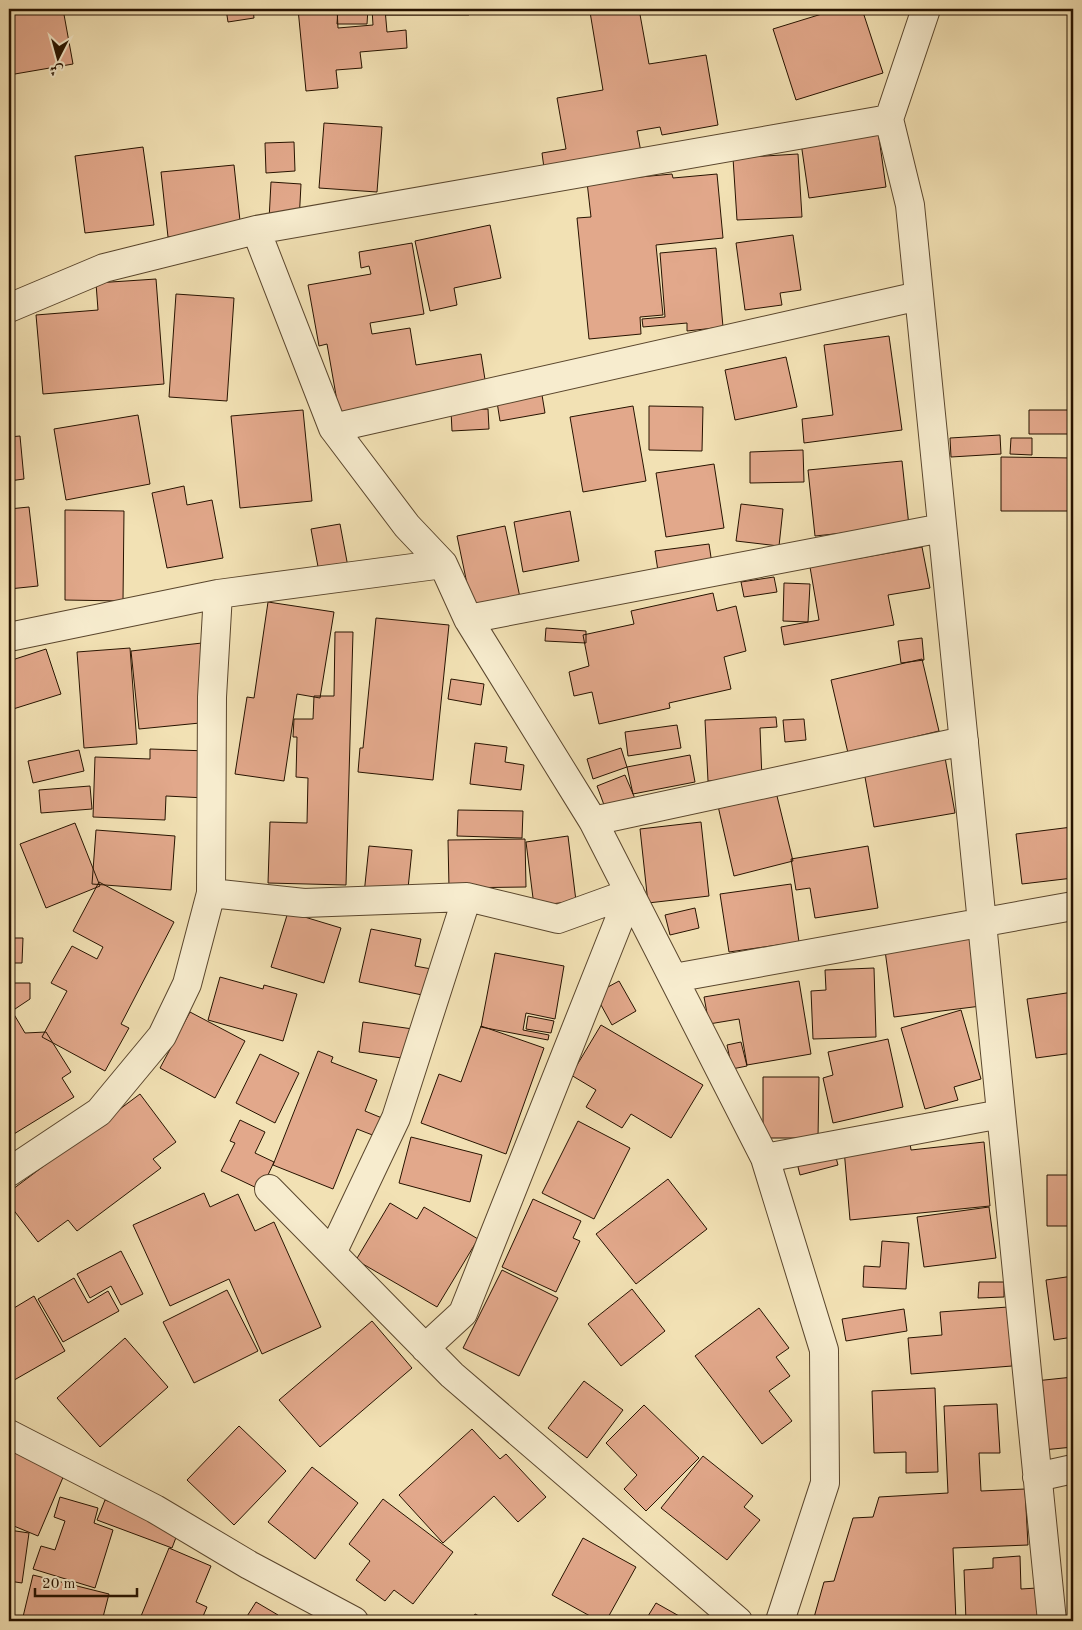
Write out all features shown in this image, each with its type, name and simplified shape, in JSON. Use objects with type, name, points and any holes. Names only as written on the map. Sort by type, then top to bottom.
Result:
[{"type":"street","points":[[926,9],[889,120],[910,206],[1052,1621]]},
{"type":"street","points":[[9,308],[104,268],[256,230],[889,120]]},
{"type":"street","points":[[256,230],[333,428],[408,526],[443,564],[468,619],[594,821],[765,1158],[824,1350],[825,1483],[780,1621]]},
{"type":"street","points":[[333,428],[919,296]]},
{"type":"street","points":[[468,619],[942,528]]},
{"type":"street","points":[[9,637],[218,594],[443,564]]},
{"type":"street","points":[[9,1172],[99,1112],[162,1036],[187,984],[211,893],[212,697],[218,594]]},
{"type":"street","points":[[594,821],[964,741]]},
{"type":"street","points":[[211,893],[304,903],[467,897],[558,919],[630,893]]},
{"type":"street","points":[[424,1348],[463,1312],[630,893]]},
{"type":"street","points":[[332,1253],[396,1118],[467,897]]},
{"type":"street","points":[[674,978],[1073,906]]},
{"type":"street","points":[[765,1158],[1001,1114]]},
{"type":"street","points":[[269,1189],[452,1375],[738,1621]]},
{"type":"street","points":[[9,1434],[155,1509],[249,1565],[354,1621]]},
{"type":"street","points":[[1037,1477],[1073,1469]]},
{"type":"building","points":[[9,9],[63,9],[73,64],[9,75]]},
{"type":"building","points":[[226,9],[253,9],[254,18],[228,22]]},
{"type":"building","points":[[298,9],[337,9],[338,28],[373,25],[372,9],[385,9],[387,32],[406,30],[407,48],[360,52],[362,68],[336,70],[338,88],[306,91]]},
{"type":"building","points":[[338,9],[368,9],[367,24],[337,24]]},
{"type":"building","points":[[385,9],[470,9],[469,15],[385,15]]},
{"type":"building","points":[[610,9],[639,9],[649,64],[706,55],[718,125],[662,135],[660,127],[637,131],[641,152],[544,168],[542,153],[566,149],[557,98],[603,90],[590,12]]},
{"type":"building","points":[[838,9],[862,9],[883,73],[796,100],[773,29]]},
{"type":"building","points":[[324,123],[382,127],[377,192],[319,188]]},
{"type":"building","points":[[877,124],[886,187],[809,198],[800,136]]},
{"type":"building","points":[[294,142],[295,171],[266,173],[265,143]]},
{"type":"building","points":[[143,147],[154,225],[85,233],[75,156]]},
{"type":"building","points":[[798,154],[802,217],[737,220],[733,158]]},
{"type":"building","points":[[234,165],[241,230],[168,237],[161,172]]},
{"type":"building","points":[[672,174],[673,178],[717,174],[723,238],[656,245],[663,315],[640,317],[641,334],[589,339],[577,218],[591,217],[587,182]]},
{"type":"building","points":[[271,182],[301,184],[299,222],[269,220]]},
{"type":"building","points":[[490,225],[501,278],[454,288],[457,305],[430,311],[415,241]]},
{"type":"building","points":[[793,235],[801,290],[780,293],[782,305],[745,310],[736,243]]},
{"type":"building","points":[[412,243],[424,314],[370,323],[372,334],[410,328],[416,365],[481,354],[486,386],[340,418],[327,344],[319,346],[308,285],[371,274],[369,266],[361,268],[359,252]]},
{"type":"building","points":[[716,248],[723,327],[687,331],[687,323],[643,327],[642,319],[665,317],[660,253]]},
{"type":"building","points":[[156,279],[164,384],[43,394],[36,315],[98,310],[96,283]]},
{"type":"building","points":[[176,294],[234,298],[227,401],[169,397]]},
{"type":"building","points":[[889,336],[902,430],[804,443],[802,419],[833,415],[824,345]]},
{"type":"building","points":[[9,346],[14,346],[11,425],[9,425]]},
{"type":"building","points":[[786,357],[797,407],[735,420],[725,370]]},
{"type":"building","points":[[542,395],[545,413],[500,421],[497,402]]},
{"type":"building","points":[[633,406],[646,481],[583,492],[570,417]]},
{"type":"building","points":[[649,406],[703,407],[702,451],[649,450]]},
{"type":"building","points":[[488,409],[489,429],[452,431],[451,411]]},
{"type":"building","points":[[303,410],[312,501],[240,508],[231,416]]},
{"type":"building","points":[[1029,410],[1073,410],[1073,434],[1029,434]]},
{"type":"building","points":[[138,415],[150,484],[66,500],[54,429]]},
{"type":"building","points":[[1000,435],[1001,454],[951,457],[950,438]]},
{"type":"building","points":[[20,436],[24,479],[9,481],[9,437]]},
{"type":"building","points":[[1011,438],[1032,438],[1032,455],[1010,454]]},
{"type":"building","points":[[803,450],[804,482],[750,483],[750,452]]},
{"type":"building","points":[[1001,457],[1073,458],[1073,511],[1001,511]]},
{"type":"building","points":[[902,461],[909,526],[815,536],[808,470]]},
{"type":"building","points":[[714,464],[724,528],[666,537],[656,473]]},
{"type":"building","points":[[184,486],[187,505],[212,500],[223,558],[167,568],[152,493]]},
{"type":"building","points":[[741,504],[783,509],[779,546],[736,541]]},
{"type":"building","points":[[29,507],[38,586],[9,589],[9,509]]},
{"type":"building","points":[[65,510],[124,511],[123,601],[65,600]]},
{"type":"building","points":[[570,511],[579,561],[523,572],[514,522]]},
{"type":"building","points":[[340,524],[348,567],[319,572],[311,529]]},
{"type":"building","points":[[505,526],[522,607],[474,617],[457,536]]},
{"type":"building","points":[[709,544],[712,564],[658,571],[655,551]]},
{"type":"building","points":[[922,547],[930,588],[888,595],[894,625],[784,645],[781,627],[819,620],[810,567]]},
{"type":"building","points":[[774,577],[777,592],[744,597],[741,582]]},
{"type":"building","points":[[784,583],[810,584],[808,622],[783,621]]},
{"type":"building","points":[[713,593],[717,611],[736,606],[746,651],[724,657],[731,689],[669,703],[670,708],[599,724],[592,692],[574,696],[569,672],[589,666],[583,635],[634,624],[631,611]]},
{"type":"building","points":[[268,602],[334,612],[320,698],[297,694],[284,781],[235,774],[247,697],[254,698]]},
{"type":"building","points":[[376,618],[449,625],[433,780],[358,772],[360,748],[363,748]]},
{"type":"building","points":[[546,628],[586,631],[586,643],[545,641]]},
{"type":"building","points":[[335,632],[353,632],[346,885],[268,883],[270,822],[307,823],[308,778],[296,777],[297,737],[293,737],[294,719],[313,719],[314,696],[334,696]]},
{"type":"building","points":[[922,638],[924,660],[901,663],[898,641]]},
{"type":"building","points":[[202,643],[210,722],[139,729],[131,651]]},
{"type":"building","points":[[130,648],[137,744],[84,748],[77,652]]},
{"type":"building","points":[[46,649],[61,694],[10,710],[9,661]]},
{"type":"building","points":[[922,659],[939,731],[848,753],[831,680]]},
{"type":"building","points":[[451,679],[484,684],[481,705],[448,699]]},
{"type":"building","points":[[776,717],[777,727],[760,728],[762,779],[708,781],[705,720]]},
{"type":"building","points":[[804,719],[806,740],[785,742],[783,720]]},
{"type":"building","points":[[677,725],[681,748],[628,756],[625,732]]},
{"type":"building","points":[[475,743],[507,747],[505,762],[524,765],[521,790],[470,784]]},
{"type":"building","points":[[621,748],[627,767],[593,779],[587,759]]},
{"type":"building","points":[[150,749],[208,751],[206,798],[166,796],[165,820],[93,817],[95,757],[150,759]]},
{"type":"building","points":[[79,750],[84,771],[33,783],[28,761]]},
{"type":"building","points":[[944,752],[955,813],[874,827],[863,766]]},
{"type":"building","points":[[690,755],[695,782],[633,794],[627,767]]},
{"type":"building","points":[[625,775],[636,801],[607,813],[597,786]]},
{"type":"building","points":[[90,786],[92,809],[41,813],[39,790]]},
{"type":"building","points":[[776,792],[793,861],[734,876],[718,806]]},
{"type":"building","points":[[458,810],[523,811],[522,838],[457,836]]},
{"type":"building","points":[[701,822],[709,896],[648,903],[640,829]]},
{"type":"building","points":[[75,823],[100,886],[46,908],[20,844]]},
{"type":"building","points":[[1072,827],[1073,878],[1022,884],[1016,834]]},
{"type":"building","points":[[96,830],[175,836],[171,890],[92,884]]},
{"type":"building","points":[[568,836],[576,901],[534,906],[526,842]]},
{"type":"building","points":[[525,839],[526,887],[449,888],[448,840]]},
{"type":"building","points":[[369,846],[412,850],[407,898],[364,894]]},
{"type":"building","points":[[868,846],[878,908],[815,918],[810,888],[796,890],[791,859]]},
{"type":"building","points":[[99,882],[174,922],[121,1024],[129,1028],[105,1071],[42,1037],[67,991],[51,983],[72,946],[97,959],[103,947],[73,931]]},
{"type":"building","points":[[791,884],[799,942],[729,952],[720,894]]},
{"type":"building","points":[[9,892],[13,917],[9,918]]},
{"type":"building","points":[[695,908],[699,928],[670,935],[665,915]]},
{"type":"building","points":[[288,912],[341,928],[324,983],[271,967]]},
{"type":"building","points":[[371,929],[421,939],[415,966],[437,970],[432,997],[359,982]]},
{"type":"building","points":[[971,931],[981,1006],[894,1017],[884,943]]},
{"type":"building","points":[[9,938],[23,938],[22,963],[9,963]]},
{"type":"building","points":[[495,953],[564,966],[555,1019],[526,1013],[523,1030],[549,1035],[548,1040],[481,1027]]},
{"type":"building","points":[[874,968],[876,1037],[813,1039],[811,991],[826,990],[825,970]]},
{"type":"building","points":[[220,977],[263,989],[264,985],[297,994],[283,1041],[208,1020]]},
{"type":"building","points":[[619,981],[636,1011],[612,1025],[595,994]]},
{"type":"building","points":[[799,981],[811,1054],[747,1065],[739,1019],[709,1024],[704,997]]},
{"type":"building","points":[[9,983],[30,983],[30,999],[12,1011],[25,1033],[46,1032],[71,1072],[62,1078],[74,1097],[9,1137]]},
{"type":"building","points":[[1073,992],[1073,1053],[1036,1058],[1027,999]]},
{"type":"building","points":[[961,1010],[981,1079],[954,1087],[958,1100],[925,1109],[901,1028]]},
{"type":"building","points":[[190,1012],[245,1041],[215,1098],[160,1068]]},
{"type":"building","points":[[528,1016],[554,1021],[551,1033],[526,1029]]},
{"type":"building","points":[[363,1022],[413,1029],[409,1059],[359,1052]]},
{"type":"building","points":[[601,1025],[703,1085],[671,1138],[631,1114],[622,1128],[586,1107],[596,1090],[571,1075]]},
{"type":"building","points":[[481,1026],[544,1048],[506,1154],[421,1123],[439,1074],[461,1082]]},
{"type":"building","points":[[888,1039],[903,1107],[833,1123],[823,1078],[833,1075],[828,1052]]},
{"type":"building","points":[[741,1042],[747,1066],[732,1069],[727,1045]]},
{"type":"building","points":[[318,1051],[333,1057],[331,1062],[377,1080],[365,1111],[382,1118],[375,1136],[357,1129],[333,1189],[273,1165]]},
{"type":"building","points":[[260,1054],[299,1073],[275,1123],[236,1103]]},
{"type":"building","points":[[763,1077],[819,1077],[818,1138],[763,1138]]},
{"type":"building","points":[[140,1094],[176,1142],[153,1159],[161,1168],[77,1231],[68,1220],[38,1242],[9,1204],[9,1192]]},
{"type":"building","points":[[240,1120],[265,1132],[255,1153],[274,1162],[261,1190],[221,1171],[235,1143],[230,1141]]},
{"type":"building","points":[[578,1121],[630,1148],[594,1219],[542,1193]]},
{"type":"building","points":[[411,1137],[482,1155],[470,1202],[399,1183]]},
{"type":"building","points":[[984,1142],[990,1206],[850,1220],[844,1149],[910,1143],[911,1150]]},
{"type":"building","points":[[834,1150],[838,1165],[800,1175],[796,1159]]},
{"type":"building","points":[[1047,1175],[1073,1175],[1073,1226],[1047,1226]]},
{"type":"building","points":[[668,1179],[707,1229],[636,1284],[596,1234]]},
{"type":"building","points":[[204,1193],[210,1207],[238,1194],[255,1231],[274,1222],[321,1327],[262,1354],[229,1279],[170,1306],[133,1225]]},
{"type":"building","points":[[533,1199],[581,1221],[573,1238],[580,1241],[556,1292],[502,1267]]},
{"type":"building","points":[[390,1203],[417,1219],[424,1207],[478,1239],[437,1307],[356,1260]]},
{"type":"building","points":[[989,1207],[996,1258],[924,1267],[917,1217]]},
{"type":"building","points":[[882,1241],[909,1243],[906,1289],[863,1287],[864,1266],[880,1267]]},
{"type":"building","points":[[121,1251],[143,1294],[121,1305],[111,1286],[90,1298],[77,1274]]},
{"type":"building","points":[[502,1270],[558,1298],[519,1376],[463,1348]]},
{"type":"building","points":[[1073,1276],[1073,1337],[1054,1340],[1046,1280]]},
{"type":"building","points":[[74,1278],[88,1303],[108,1291],[119,1311],[63,1342],[38,1299]]},
{"type":"building","points":[[979,1282],[1004,1282],[1004,1297],[978,1298]]},
{"type":"building","points":[[632,1289],[665,1331],[621,1366],[588,1324]]},
{"type":"building","points":[[227,1290],[258,1351],[194,1383],[163,1322]]},
{"type":"building","points":[[34,1296],[65,1351],[9,1383],[9,1311]]},
{"type":"building","points":[[1008,1307],[1012,1366],[911,1374],[908,1338],[942,1335],[940,1312]]},
{"type":"building","points":[[759,1308],[789,1348],[776,1357],[790,1376],[769,1391],[792,1421],[762,1444],[695,1356]]},
{"type":"building","points":[[904,1309],[907,1331],[846,1341],[842,1319]]},
{"type":"building","points":[[372,1321],[412,1368],[320,1447],[279,1400]]},
{"type":"building","points":[[125,1338],[168,1387],[100,1447],[57,1398]]},
{"type":"building","points":[[1073,1377],[1073,1447],[1043,1450],[1035,1381]]},
{"type":"building","points":[[584,1381],[623,1410],[587,1458],[548,1428]]},
{"type":"building","points":[[935,1388],[938,1472],[906,1473],[906,1452],[874,1453],[872,1391]]},
{"type":"building","points":[[997,1404],[1000,1453],[979,1453],[981,1491],[1025,1489],[1028,1545],[953,1548],[956,1621],[813,1621],[824,1582],[834,1581],[853,1518],[873,1517],[879,1497],[948,1493],[944,1406]]},
{"type":"building","points":[[644,1405],[699,1458],[646,1511],[624,1489],[637,1475],[606,1443]]},
{"type":"building","points":[[239,1426],[286,1471],[234,1525],[187,1480]]},
{"type":"building","points":[[472,1429],[500,1459],[506,1454],[546,1497],[518,1522],[494,1496],[443,1543],[399,1495]]},
{"type":"building","points":[[9,1444],[67,1468],[38,1536],[9,1524]]},
{"type":"building","points":[[703,1456],[753,1496],[744,1507],[760,1520],[727,1560],[661,1508]]},
{"type":"building","points":[[312,1467],[358,1503],[315,1559],[268,1522]]},
{"type":"building","points":[[60,1497],[98,1508],[94,1523],[113,1530],[95,1588],[33,1569],[41,1546],[55,1550],[65,1521],[54,1517]]},
{"type":"building","points":[[383,1499],[453,1552],[413,1604],[394,1590],[385,1601],[356,1580],[370,1561],[349,1544]]},
{"type":"building","points":[[105,1500],[180,1527],[172,1548],[97,1520]]},
{"type":"building","points":[[9,1530],[29,1533],[22,1583],[9,1581]]},
{"type":"building","points":[[583,1538],[636,1567],[606,1621],[599,1621],[552,1595]]},
{"type":"building","points":[[169,1548],[211,1566],[196,1602],[207,1607],[201,1621],[139,1621]]},
{"type":"building","points":[[1020,1556],[1021,1589],[1037,1588],[1038,1621],[966,1621],[964,1570],[993,1568],[993,1558]]},
{"type":"building","points":[[33,1575],[109,1594],[102,1621],[22,1621]]},
{"type":"building","points":[[256,1602],[278,1615],[275,1621],[244,1621]]},
{"type":"building","points":[[656,1603],[688,1621],[645,1621]]},
{"type":"building","points":[[475,1614],[489,1621],[471,1621]]}]
